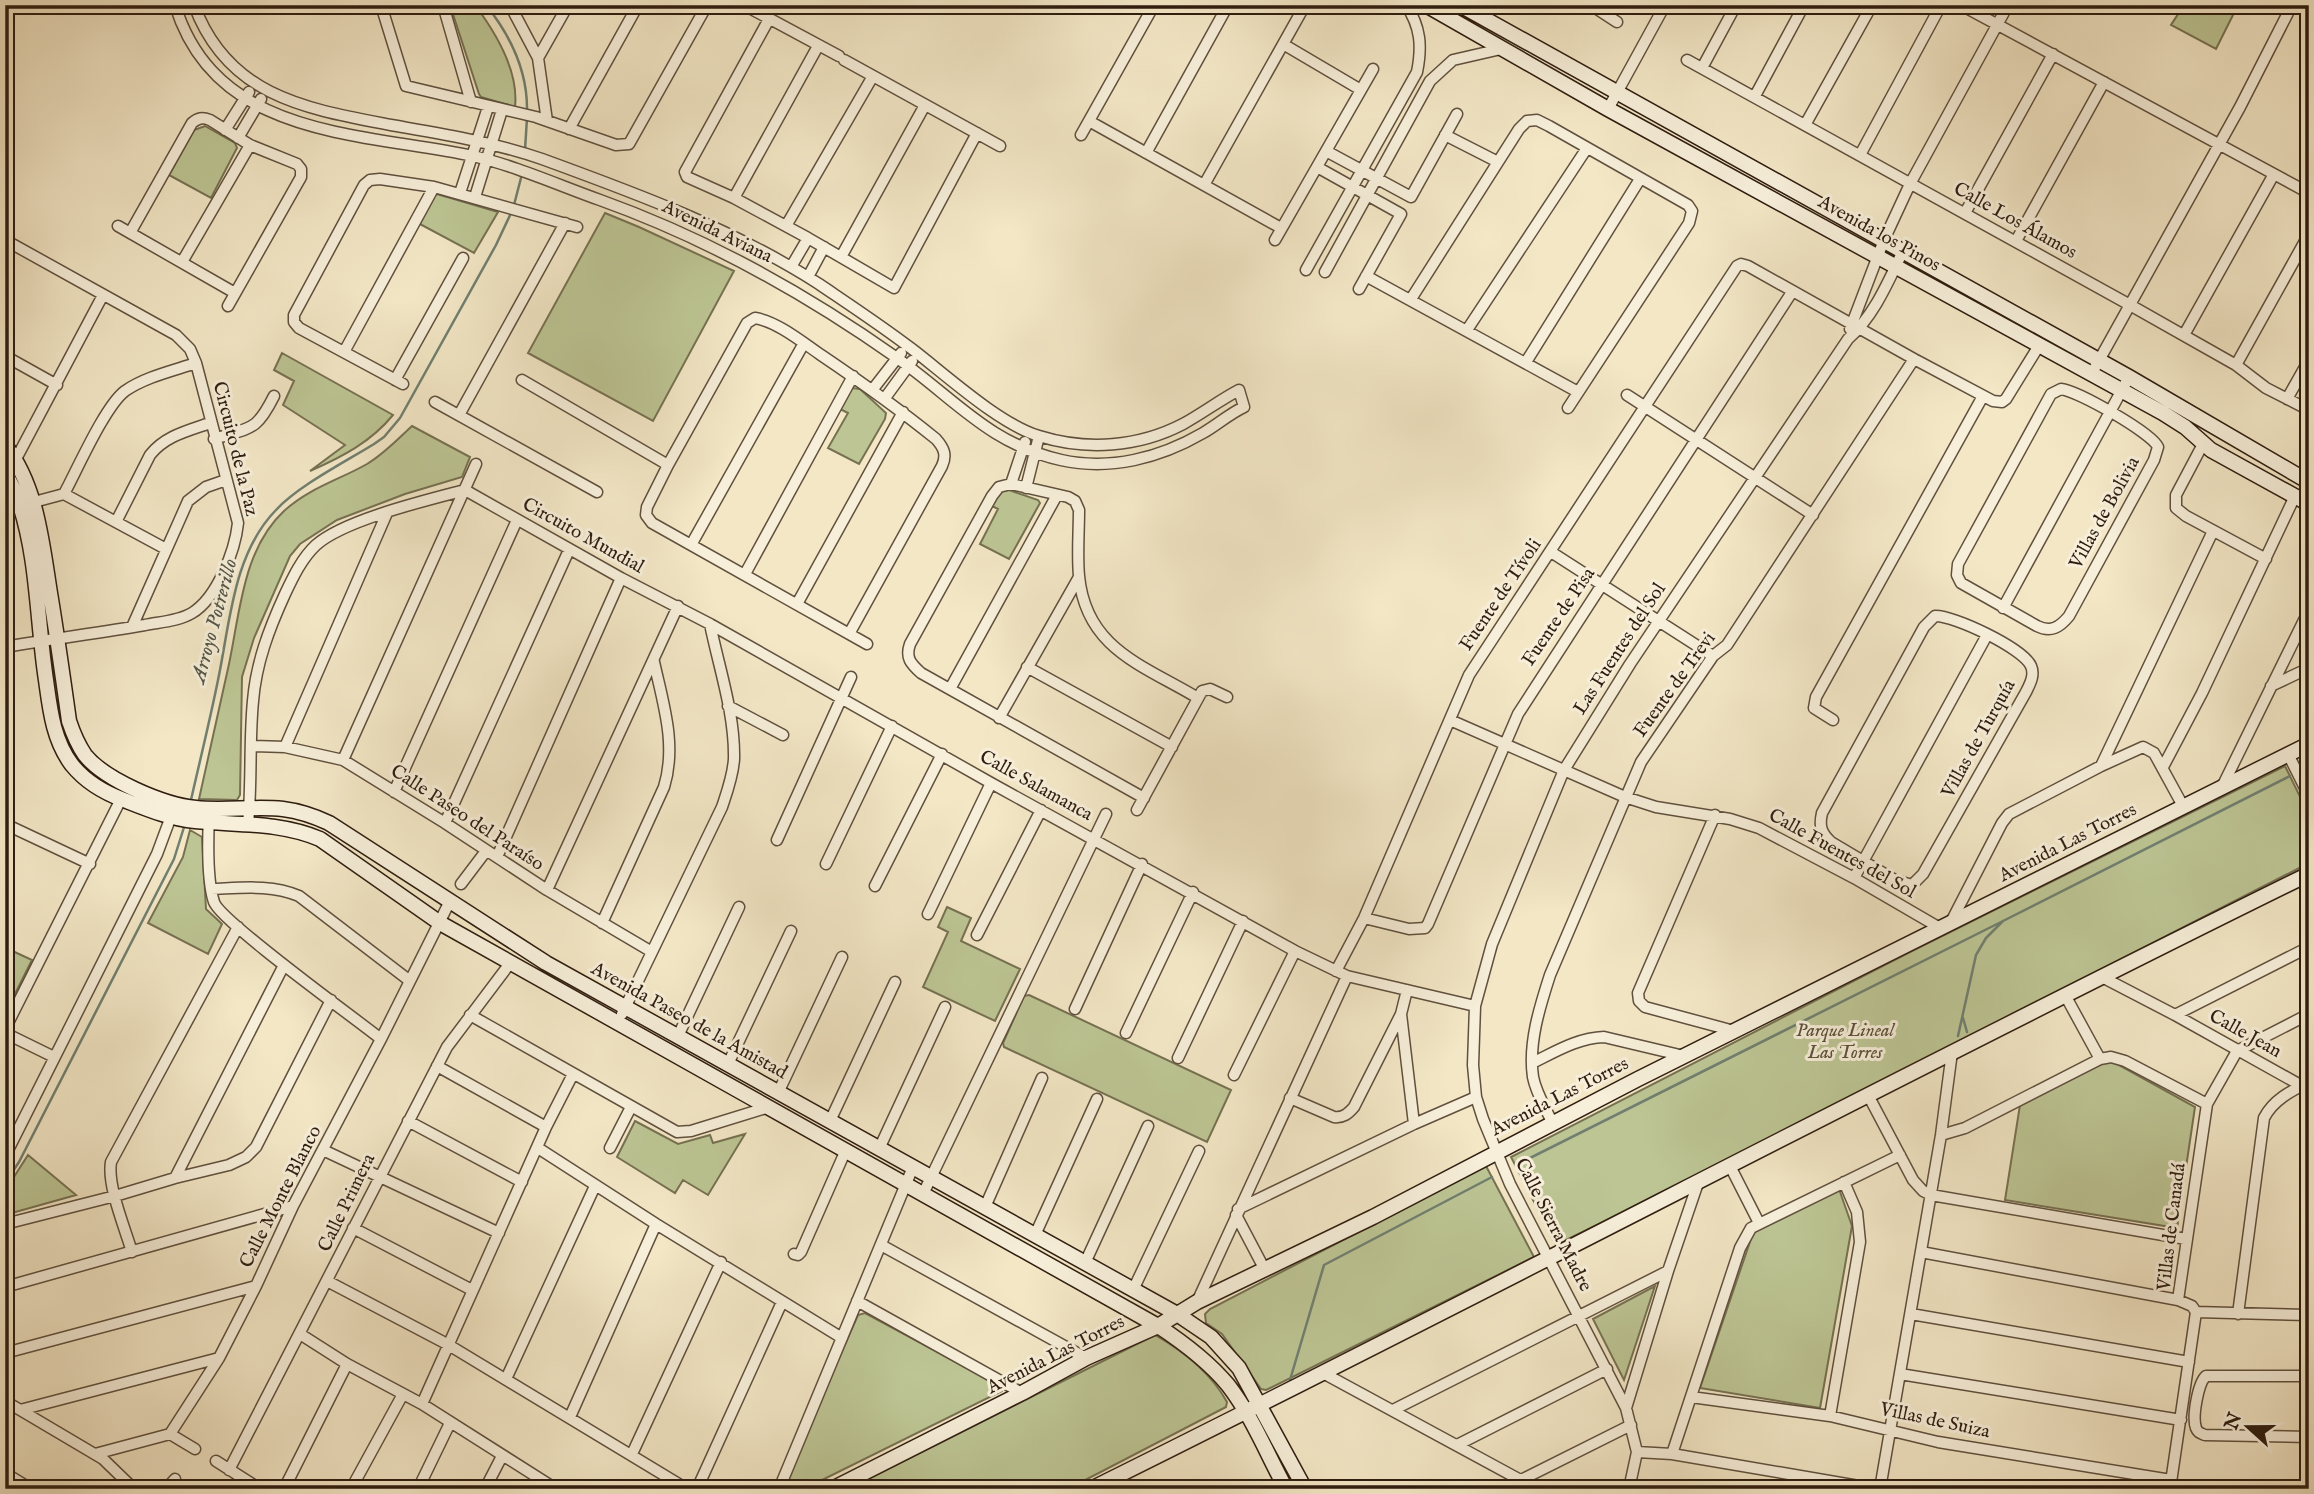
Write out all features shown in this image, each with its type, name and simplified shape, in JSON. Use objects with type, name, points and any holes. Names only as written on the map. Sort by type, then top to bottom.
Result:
[{"type":"street","name":"Avenida Aviana","points":[[175,5],[190,42],[219,77],[258,106],[302,125],[330,132],[472,156],[511,167],[652,219],[750,266],[789,288],[897,358],[986,429],[1023,448],[1082,463],[1129,462],[1183,443],[1244,407],[1239,390],[1184,423],[1146,440],[1092,445],[1033,434],[989,409],[906,345],[794,269],[757,247],[657,202],[515,150],[477,140],[306,108],[266,91],[230,63],[217,48],[194,5]]},
{"type":"street","points":[[381,5],[406,86],[542,119],[616,145],[629,144],[707,5]]},
{"type":"street","points":[[443,5],[471,102]]},
{"type":"street","points":[[510,5],[538,58],[542,119]]},
{"type":"street","points":[[538,58],[568,5]]},
{"type":"street","points":[[569,129],[638,5]]},
{"type":"street","points":[[744,5],[1000,146]]},
{"type":"street","points":[[1081,135],[1154,5]]},
{"type":"street","points":[[1146,153],[1228,5]]},
{"type":"street","points":[[1204,185],[1305,5]]},
{"type":"street","points":[[1306,270],[1417,72],[1420,40],[1417,25],[1406,5]]},
{"type":"street","name":"Avenida los Pinos","points":[[1426,5],[1608,109],[2040,344],[2095,367]]},
{"type":"street","name":"Avenida los Pinos","points":[[1460,5],[1884,240],[2095,367],[2306,480]]},
{"type":"street","points":[[1608,109],[1665,5]]},
{"type":"street","points":[[1702,68],[1736,5]]},
{"type":"street","points":[[1755,96],[1804,5]]},
{"type":"street","points":[[1805,125],[1872,5]]},
{"type":"street","points":[[1860,155],[1941,5]]},
{"type":"street","points":[[1961,5],[2309,194]]},
{"type":"street","name":"Las Fuentes del Sol","points":[[1855,327],[1878,255],[1910,184],[2008,5]]},
{"type":"street","points":[[2095,367],[2220,144],[2292,5]]},
{"type":"street","points":[[1595,6],[1618,22]]},
{"type":"street","points":[[769,19],[685,172],[687,177],[734,198],[894,288],[977,134]]},
{"type":"street","points":[[1283,44],[1361,90]]},
{"type":"street","points":[[734,198],[818,46]]},
{"type":"street","points":[[1325,272],[1430,81],[1453,60],[1502,49]]},
{"type":"street","points":[[1965,213],[2053,54]]},
{"type":"street","name":"Calle Los Álamos","points":[[1687,60],[2184,335],[2236,365],[2252,379],[2309,410]]},
{"type":"street","points":[[1275,240],[1373,69]]},
{"type":"street","points":[[1417,72],[1430,81]]},
{"type":"street","points":[[786,226],[873,76]]},
{"type":"street","points":[[2015,241],[2104,82]]},
{"type":"street","points":[[225,130],[254,83]]},
{"type":"street","points":[[238,138],[266,91]]},
{"type":"street","points":[[841,257],[925,105]]},
{"type":"street","points":[[460,193],[488,107]]},
{"type":"street","points":[[475,197],[502,110]]},
{"type":"street","points":[[1326,151],[1411,197],[1457,114]]},
{"type":"street","points":[[130,233],[192,123],[203,118],[250,145],[297,164],[301,169],[301,177],[228,306]]},
{"type":"street","points":[[1411,299],[1519,129],[1527,121],[1537,120],[1688,205],[1692,211],[1689,223],[1568,408]]},
{"type":"street","points":[[1089,121],[1281,228]]},
{"type":"street","points":[[1445,135],[1498,162]]},
{"type":"street","points":[[182,262],[250,145]]},
{"type":"street","points":[[1467,330],[1587,148]]},
{"type":"street","points":[[1740,180],[1748,166]]},
{"type":"street","points":[[1317,167],[1401,214],[1359,289]]},
{"type":"street","points":[[2184,335],[2274,174]]},
{"type":"street","points":[[463,258],[399,382],[299,328],[294,322],[294,315],[364,185],[370,180],[380,178],[434,187],[577,227]]},
{"type":"street","points":[[1526,362],[1640,179]]},
{"type":"street","points":[[344,352],[434,187]]},
{"type":"street","points":[[459,415],[565,223]]},
{"type":"street","points":[[118,226],[235,293]]},
{"type":"street","points":[[2236,365],[2309,234]]},
{"type":"street","points":[[789,288],[808,238]]},
{"type":"street","name":"Circuito de la Paz","points":[[5,240],[177,335],[190,349],[237,523],[234,548],[213,591],[192,613],[180,618],[132,627],[5,647]]},
{"type":"street","points":[[808,278],[824,247]]},
{"type":"street","name":"Las Fuentes del Sol","points":[[1475,1006],[1492,944],[1564,769],[1855,327],[1886,286],[1903,251]]},
{"type":"street","name":"Fuente de Tívoli","points":[[1336,971],[1364,918],[1469,675],[1734,269],[1741,264],[1792,292]]},
{"type":"street","points":[[1366,276],[1578,392]]},
{"type":"street","points":[[1792,292],[1997,402],[2006,399],[2040,344]]},
{"type":"street","name":"Fuente de Pisa","points":[[1364,918],[1409,929],[1425,928],[1518,714],[1792,292]]},
{"type":"street","points":[[16,459],[103,295]]},
{"type":"street","points":[[849,634],[942,466],[945,454],[941,444],[873,389],[804,343],[760,318],[755,318],[747,323],[668,465],[647,507],[646,515],[652,523],[745,574],[849,634],[867,644]]},
{"type":"street","points":[[691,545],[804,343]]},
{"type":"street","points":[[873,389],[906,345]]},
{"type":"street","points":[[885,398],[918,354]]},
{"type":"street","points":[[5,356],[57,385]]},
{"type":"street","name":"Fuente de Trevi","points":[[1532,1063],[1537,1021],[1550,975],[1641,762],[1713,656],[1727,645],[1914,359]]},
{"type":"street","points":[[2287,399],[2309,359]]},
{"type":"street","points":[[64,494],[111,406],[122,393],[139,382],[195,363]]},
{"type":"street","points":[[745,574],[853,376]]},
{"type":"street","points":[[522,380],[668,465]]},
{"type":"street","points":[[2003,608],[2126,384]]},
{"type":"street","name":"Avenida los Pinos","points":[[2126,384],[2185,427],[2203,444],[2309,504]]},
{"type":"street","name":"Villas de Bolivia","points":[[2067,389],[2110,412],[2149,435],[2156,443],[2158,453],[2069,616],[2057,628],[2044,630],[1961,583],[1957,575],[1958,564],[2051,394],[2056,390],[2067,389]]},
{"type":"street","points":[[214,439],[256,425],[274,396]]},
{"type":"street","points":[[1626,396],[1813,515]]},
{"type":"street","points":[[1833,720],[1817,711],[1813,704],[1816,696],[1983,396]]},
{"type":"street","points":[[435,402],[597,492]]},
{"type":"street","points":[[797,604],[902,412]]},
{"type":"street","points":[[116,522],[150,455],[158,446],[169,438],[210,423]]},
{"type":"street","points":[[1011,484],[1023,448],[1033,434]]},
{"type":"street","points":[[1026,488],[1035,452],[1033,434]]},
{"type":"street","points":[[2203,444],[2174,503],[2180,512],[2266,559]]},
{"type":"street","points":[[5,445],[16,459],[33,502],[69,721],[85,755],[110,775],[190,813],[217,908],[284,965],[381,1039]]},
{"type":"street","points":[[343,760],[476,464]]},
{"type":"street","points":[[5,473],[19,500],[29,544],[52,724],[61,747],[83,777],[121,799],[190,813]]},
{"type":"street","points":[[132,627],[188,501],[206,487],[226,480]]},
{"type":"street","points":[[2162,767],[2202,694],[2295,496],[2306,480]]},
{"type":"street","points":[[1144,798],[999,718],[914,667],[908,660],[910,644],[999,487],[1011,484],[1072,499],[1079,510],[1079,577],[1090,618],[1104,639],[1115,649],[1198,698]]},
{"type":"street","points":[[249,817],[253,702],[262,647],[300,564],[316,545],[339,531],[387,513],[465,491]]},
{"type":"street","name":"Circuito Mundial","points":[[465,491],[569,550],[710,624]]},
{"type":"street","points":[[33,502],[64,494],[166,549]]},
{"type":"street","points":[[950,689],[1057,495]]},
{"type":"street","points":[[285,747],[387,513]]},
{"type":"street","points":[[394,792],[517,520]]},
{"type":"street","points":[[2101,766],[2213,531]]},
{"type":"street","points":[[445,823],[569,550]]},
{"type":"street","points":[[1551,552],[1713,656]]},
{"type":"street","points":[[999,718],[1079,577]]},
{"type":"street","points":[[497,857],[621,578]]},
{"type":"street","points":[[547,890],[678,607]]},
{"type":"street","points":[[2222,786],[2309,610]]},
{"type":"street","name":"Villas de Turquía","points":[[1935,616],[1949,618],[2020,654],[2032,667],[2033,674],[2026,692],[1917,882],[1912,885],[1905,884],[1863,862],[1824,836],[1820,822],[1822,813],[1929,620],[1935,616]]},
{"type":"street","points":[[618,1021],[722,807],[730,782],[734,752],[728,706],[710,624]]},
{"type":"street","name":"Calle Salamanca","points":[[710,624],[991,783],[1336,971],[1347,976],[1475,1006]]},
{"type":"street","points":[[1854,878],[1987,635]]},
{"type":"street","points":[[602,923],[668,773],[668,728],[654,662]]},
{"type":"street","points":[[1027,667],[1172,747]]},
{"type":"street","points":[[2271,687],[2309,668]]},
{"type":"street","points":[[777,839],[851,677]]},
{"type":"street","points":[[1137,810],[1202,691],[1208,689],[1227,698]]},
{"type":"street","points":[[728,706],[783,735]]},
{"type":"street","name":"Calle Fuentes del Sol","points":[[1450,720],[1625,797],[1656,807],[1715,815],[1759,828],[1945,925]]},
{"type":"street","points":[[826,864],[892,726]]},
{"type":"street","name":"Avenida Las Torres","points":[[832,1489],[1023,1393],[1086,1358],[1158,1326],[1197,1302],[1373,1217],[1552,1122],[2309,744]]},
{"type":"street","name":"Calle Paseo del Paraíso","points":[[252,746],[285,747],[343,760],[547,890],[652,952]]},
{"type":"street","points":[[1945,925],[2009,814],[2101,766],[2143,747],[2154,754],[2183,806]]},
{"type":"street","points":[[875,886],[942,754]]},
{"type":"street","points":[[2288,754],[2309,796]]},
{"type":"street","points":[[928,914],[991,783]]},
{"type":"street","points":[[54,1057],[5,1031],[121,799]]},
{"type":"street","name":"Avenida Paseo de la Amistad","points":[[249,817],[280,809],[305,813],[329,823],[546,963],[1177,1314],[1222,1347],[1244,1376],[1305,1489]]},
{"type":"street","points":[[977,935],[1041,810]]},
{"type":"street","points":[[5,1156],[157,854],[190,813]]},
{"type":"street","name":"Avenida Paseo de la Amistad","points":[[190,813],[249,817],[320,839],[440,923],[1158,1326],[1182,1342],[1227,1384],[1286,1489]]},
{"type":"street","points":[[923,1194],[1106,814]]},
{"type":"street","points":[[1715,815],[1638,993],[1639,1001],[1645,1007],[1734,1031]]},
{"type":"street","points":[[5,824],[90,864]]},
{"type":"street","points":[[461,884],[486,851]]},
{"type":"street","points":[[1075,1009],[1142,864]]},
{"type":"street","points":[[1091,1489],[1698,1183],[2100,976],[2309,874]]},
{"type":"street","points":[[211,889],[268,888],[299,896],[410,981]]},
{"type":"street","points":[[1126,1033],[1193,892]]},
{"type":"street","name":"Calle Monte Blanco","points":[[170,1434],[219,1358],[293,1206],[450,901]]},
{"type":"street","points":[[678,1036],[739,907]]},
{"type":"street","points":[[1178,1058],[1243,921]]},
{"type":"street","points":[[132,1252],[116,1196],[111,1162],[238,927]]},
{"type":"street","points":[[728,1064],[791,931]]},
{"type":"street","points":[[2175,1015],[2309,947]]},
{"type":"street","points":[[1234,1076],[1296,951]]},
{"type":"street","points":[[778,1093],[842,957]]},
{"type":"street","name":"Calle Primera","points":[[229,1470],[436,1066],[470,1015],[511,962]]},
{"type":"street","points":[[175,1178],[284,965]]},
{"type":"street","points":[[1197,1302],[1347,976]]},
{"type":"street","name":"Calle Jean","points":[[2100,976],[2305,1084]]},
{"type":"street","points":[[830,1121],[895,982]]},
{"type":"street","points":[[1290,1098],[1334,1117],[1348,1114],[1401,1014],[1407,990]]},
{"type":"street","points":[[2064,995],[2100,1059]]},
{"type":"street","points":[[5,1224],[237,1163],[246,1157],[256,1147],[331,1000]]},
{"type":"street","name":"Calle Sierra Madre","points":[[1475,1006],[1473,1065],[1476,1097],[1483,1119],[1510,1184],[1626,1408],[1637,1452]]},
{"type":"street","points":[[879,1149],[945,1007]]},
{"type":"street","points":[[1401,1014],[1414,1124]]},
{"type":"street","points":[[2238,1051],[2309,1014]]},
{"type":"street","points":[[470,1015],[681,1133],[769,1107]]},
{"type":"street","points":[[1552,1122],[1536,1086],[1532,1063],[1579,1041],[1604,1037],[1684,1056]]},
{"type":"street","name":"Villas de Canadá","points":[[2171,1484],[2196,1312],[2192,1306],[2178,1300],[2186,1239],[2207,1104],[2238,1051]]},
{"type":"street","points":[[1629,1489],[1637,1452],[1672,1454],[1878,1489],[1922,1252],[1952,1052]]},
{"type":"street","points":[[1941,1135],[1980,1121],[2100,1059],[2111,1057],[2124,1061],[2207,1104]]},
{"type":"street","points":[[436,1066],[545,1127]]},
{"type":"street","points":[[422,1404],[538,1148],[545,1127],[573,1074]]},
{"type":"street","points":[[985,1207],[1042,1078]]},
{"type":"street","name":"Calle Jean","points":[[2238,1314],[2264,1118],[2277,1100],[2305,1084]]},
{"type":"street","points":[[1868,1096],[1917,1185],[1931,1195],[2186,1239]]},
{"type":"street","points":[[1237,1212],[1414,1124],[1476,1097]]},
{"type":"street","points":[[1035,1235],[1097,1100]]},
{"type":"street","points":[[610,1148],[631,1107]]},
{"type":"street","points":[[408,1121],[522,1182]]},
{"type":"street","points":[[1085,1263],[1149,1126]]},
{"type":"street","points":[[538,1148],[842,1338]]},
{"type":"street","points":[[323,1150],[499,1233]]},
{"type":"street","points":[[1133,1290],[1199,1151]]},
{"type":"street","points":[[794,1254],[800,1254],[803,1249],[845,1152]]},
{"type":"street","points":[[1672,1454],[1740,1248],[1751,1228],[1900,1155]]},
{"type":"street","points":[[1730,1166],[1759,1223]]},
{"type":"street","points":[[779,1489],[913,1167]]},
{"type":"street","points":[[1830,1416],[1860,1242],[1857,1212],[1844,1182]]},
{"type":"street","points":[[1626,1408],[1698,1183]]},
{"type":"street","points":[[506,1379],[595,1186]]},
{"type":"street","points":[[5,1287],[293,1206]]},
{"type":"street","points":[[1237,1212],[1265,1270]]},
{"type":"street","points":[[570,1417],[656,1224]]},
{"type":"street","points":[[354,1228],[472,1290]]},
{"type":"street","points":[[881,1244],[1086,1358]]},
{"type":"street","points":[[1922,1252],[2178,1300]]},
{"type":"street","points":[[632,1454],[721,1262]]},
{"type":"street","points":[[1393,1410],[1668,1271]]},
{"type":"street","points":[[327,1281],[447,1344],[687,1489]]},
{"type":"street","points":[[5,1353],[256,1286]]},
{"type":"street","points":[[857,1301],[1023,1393]]},
{"type":"street","points":[[697,1489],[782,1302]]},
{"type":"street","points":[[2196,1312],[2309,1315]]},
{"type":"street","points":[[1911,1314],[2189,1362]]},
{"type":"street","points":[[300,1334],[347,1364],[422,1404],[556,1489]]},
{"type":"street","points":[[20,1410],[219,1358]]},
{"type":"street","points":[[284,1489],[347,1364]]},
{"type":"street","points":[[1457,1445],[1607,1369]]},
{"type":"street","points":[[1324,1373],[1537,1489]]},
{"type":"street","points":[[1900,1374],[2181,1420]]},
{"type":"street","points":[[2309,1376],[2206,1376],[2198,1388],[2195,1425],[2200,1433],[2217,1436],[2309,1437]]},
{"type":"street","points":[[351,1489],[404,1394]]},
{"type":"street","name":"Villas de Suiza","points":[[1691,1397],[1830,1416],[1959,1446],[2171,1484]]},
{"type":"street","points":[[5,1401],[103,1459],[134,1489]]},
{"type":"street","points":[[418,1489],[450,1423]]},
{"type":"street","points":[[1521,1480],[1631,1425]]},
{"type":"street","points":[[95,1454],[170,1434],[195,1449]]},
{"type":"street","points":[[485,1489],[502,1456]]},
{"type":"street","points":[[216,1461],[260,1489]]},
{"type":"street","points":[[5,1473],[31,1489]]},
{"type":"street","points":[[166,1489],[175,1479]]},
{"type":"green space","points":[[450,5],[475,5],[491,28],[510,66],[515,107],[481,97],[479,94]]},
{"type":"green space","points":[[2184,5],[2238,5],[2216,49],[2171,25]]},
{"type":"green space","points":[[205,126],[235,143],[237,148],[211,198],[169,175],[194,130]]},
{"type":"green space","points":[[437,194],[498,212],[474,253],[418,223],[433,196]]},
{"type":"green space","points":[[605,213],[734,271],[653,421],[528,353]]},
{"type":"green space","points":[[282,353],[393,415],[355,448],[310,471],[345,445],[283,405],[294,381],[274,370]]},
{"type":"green space","points":[[852,388],[860,389],[886,413],[859,464],[828,448],[848,413],[840,409]]},
{"type":"green space","points":[[412,426],[470,457],[462,477],[405,494],[337,520],[300,544],[290,556],[254,638],[242,677],[240,795],[237,800],[199,799],[245,582],[251,562],[270,526],[284,511],[314,490],[373,460]]},
{"type":"green space","points":[[1006,489],[1040,503],[1009,559],[980,544],[998,509],[992,506],[999,492]]},
{"type":"green space","name":"Parque Lineal Las Torres","points":[[2285,766],[2309,815],[2309,863],[1687,1181],[1556,1245],[1511,1157],[1910,952]]},
{"type":"green space","points":[[190,830],[202,837],[206,909],[222,924],[208,954],[148,923],[183,857]]},
{"type":"green space","points":[[947,907],[971,918],[961,941],[1020,969],[995,1021],[923,987],[948,932],[938,927]]},
{"type":"green space","points":[[6,948],[32,960],[5,1014],[5,950]]},
{"type":"green space","points":[[1029,995],[1231,1090],[1207,1142],[1004,1047],[1003,1043],[1024,996]]},
{"type":"green space","points":[[2110,1060],[2195,1107],[2177,1228],[2005,1200],[2020,1105]]},
{"type":"green space","points":[[635,1121],[678,1144],[710,1135],[713,1143],[745,1134],[708,1195],[683,1180],[675,1193],[617,1157]]},
{"type":"green space","points":[[28,1155],[76,1195],[5,1215],[5,1191]]},
{"type":"green space","points":[[1486,1166],[1534,1257],[1266,1390],[1261,1389],[1222,1334],[1206,1323],[1205,1314],[1210,1309]]},
{"type":"green space","points":[[1839,1189],[1852,1226],[1820,1408],[1700,1388],[1753,1233]]},
{"type":"green space","points":[[1655,1286],[1624,1380],[1593,1319]]},
{"type":"green space","points":[[865,1313],[1001,1386],[1002,1391],[804,1489],[781,1489],[858,1315]]},
{"type":"green space","points":[[1155,1335],[1205,1372],[1227,1402],[1226,1407],[1068,1489],[848,1489]]},
{"type":"waterway","name":"Arroyo Potrerillo","points":[[486,5],[510,41],[521,68],[527,112]]},
{"type":"waterway","name":"Arroyo Potrerillo","points":[[525,150],[527,118]]},
{"type":"waterway","name":"Arroyo Potrerillo","points":[[514,205],[522,174]]},
{"type":"waterway","name":"Arroyo Potrerillo","points":[[191,800],[235,590],[250,547],[285,501],[384,437],[400,418],[496,245],[512,211]]},
{"type":"waterway","points":[[2304,769],[2309,767]]},
{"type":"waterway","points":[[1958,1036],[1976,955],[1986,938],[2003,921],[2290,776]]},
{"type":"waterway","name":"Arroyo Potrerillo","points":[[5,1183],[19,1162],[174,859],[185,824]]},
{"type":"waterway","points":[[1516,1165],[2003,921]]},
{"type":"waterway","points":[[1963,1018],[1967,1032]]},
{"type":"waterway","points":[[1290,1380],[1324,1265],[1492,1177]]}]
